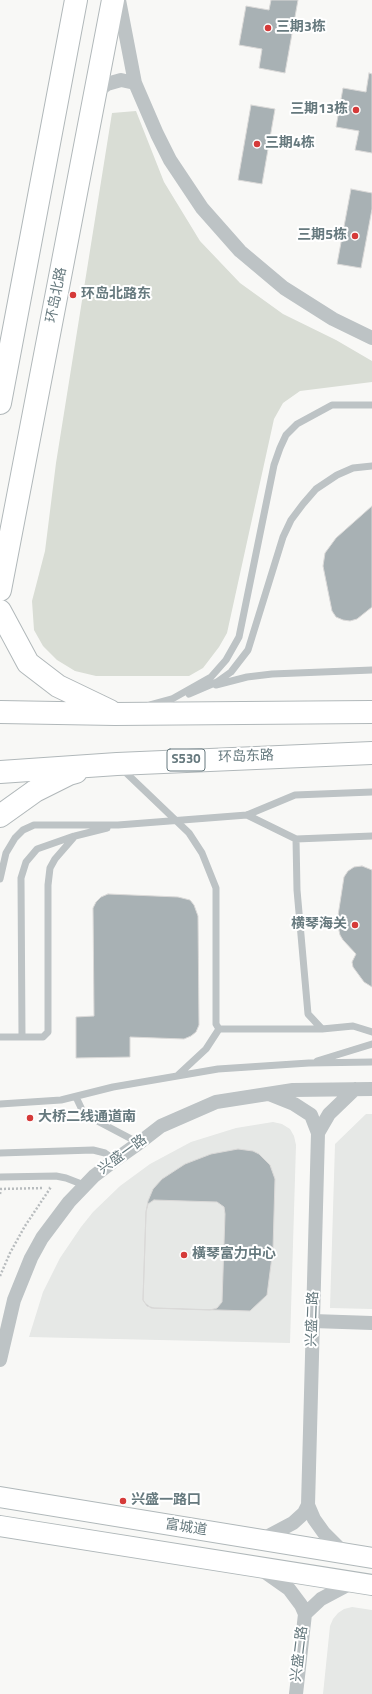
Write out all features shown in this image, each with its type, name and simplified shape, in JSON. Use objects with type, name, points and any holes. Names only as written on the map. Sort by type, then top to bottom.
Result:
[{"type":"main road","points":[[0,404],[76,0]]},
{"type":"main road","name":"环岛北路","points":[[0,590],[113,0]]},
{"type":"main road","points":[[0,610],[28,663],[58,686],[115,714]]},
{"type":"main road","points":[[0,712],[115,714],[372,712]]},
{"type":"main road","name":"环岛东路","points":[[0,772],[116,764],[372,753]]},
{"type":"main road","points":[[0,816],[35,791],[69,774],[116,764]]},
{"type":"street","points":[[119,0],[135,83],[170,160],[202,208],[226,235],[262,271],[284,288],[333,319],[372,338]]},
{"type":"street","points":[[96,92],[107,84],[121,80],[135,83]]},
{"type":"street","points":[[318,1132],[329,1114],[355,1089]]},
{"type":"street","name":"兴盛一路","points":[[0,1360],[3,1328],[19,1286],[31,1258],[55,1220],[84,1185],[161,1126],[216,1102],[293,1090],[372,1089]]},
{"type":"street","points":[[269,1094],[288,1101],[311,1116],[318,1132]]},
{"type":"street","name":"兴盛二路","points":[[308,1505],[318,1132]]},
{"type":"street","points":[[313,1321],[372,1323]]},
{"type":"street","name":"富城道","points":[[1,1496],[372,1558]]},
{"type":"street","points":[[261,1540],[294,1523],[304,1513],[308,1505]]},
{"type":"street","points":[[308,1505],[314,1519],[324,1533],[344,1553]]},
{"type":"street","name":"富城道","points":[[0,1526],[363,1584]]},
{"type":"street","name":"兴盛二路","points":[[259,1567],[289,1589],[301,1605],[305,1614],[296,1694]]},
{"type":"street","name":"兴盛二路","points":[[305,1614],[321,1599],[363,1584]]},
{"type":"lane","points":[[172,699],[211,677],[226,660],[238,637],[274,465],[286,435],[297,424],[332,405],[372,405]]},
{"type":"lane","points":[[198,691],[217,682],[231,672],[248,650],[283,537],[291,520],[303,504],[316,489],[337,475],[353,468],[372,466]]},
{"type":"lane","points":[[115,714],[172,699],[229,681],[254,676],[372,670]]},
{"type":"lane","points":[[116,764],[189,833],[202,853],[216,888],[216,1024],[218,1029]]},
{"type":"lane","points":[[0,879],[6,853],[15,838],[23,830],[34,824],[118,825],[247,815],[295,795],[372,792]]},
{"type":"lane","points":[[247,815],[296,839],[372,836]]},
{"type":"lane","points":[[22,1037],[21,878],[26,862],[37,849],[46,845],[118,825]]},
{"type":"lane","points":[[0,1037],[43,1037],[48,1032],[48,878],[50,868],[55,858],[75,836]]},
{"type":"lane","points":[[296,839],[297,890],[308,1014],[322,1029]]},
{"type":"lane","points":[[218,1029],[322,1029],[353,1026],[372,1032]]},
{"type":"lane","points":[[178,1075],[206,1049],[218,1029]]},
{"type":"lane","points":[[309,1063],[372,1044]]},
{"type":"lane","points":[[0,1104],[61,1100],[113,1087],[218,1069],[309,1063],[372,1062]]},
{"type":"lane","points":[[76,1097],[84,1114],[140,1143]]},
{"type":"lane","points":[[0,1153],[93,1150],[105,1153],[115,1160]]},
{"type":"lane","points":[[0,1177],[56,1176],[84,1185]]},
{"type":"path","points":[[0,1194],[0,1189],[51,1187],[25,1226],[10,1253],[0,1276]]},
{"type":"shaded area","points":[[136,111],[164,182],[200,241],[240,283],[283,314],[336,340],[372,361],[372,382],[300,391],[283,403],[274,419],[227,633],[219,647],[203,668],[189,676],[96,676],[75,671],[57,660],[43,646],[34,630],[32,601],[45,551],[56,463],[112,113]]},
{"type":"shaded area","points":[[366,1114],[372,1114],[372,1309],[330,1308],[335,1144]]},
{"type":"shaded area","name":"橫琴富力中心","points":[[273,1122],[282,1124],[290,1129],[294,1136],[296,1145],[290,1343],[29,1337],[43,1292],[60,1258],[93,1212],[120,1186],[150,1164],[191,1142],[236,1128]]},
{"type":"shaded area","points":[[352,1607],[372,1610],[372,1694],[323,1694],[330,1626],[338,1613],[344,1609]]},
{"type":"building","name":"三期3栋","points":[[271,0],[298,0],[285,73],[259,68],[262,49],[239,45],[246,6],[269,10]]},
{"type":"building","name":"三期13栋","points":[[369,73],[372,74],[372,153],[355,150],[359,131],[336,127],[343,88],[366,92]]},
{"type":"building","name":"三期4栋","points":[[251,105],[275,109],[262,184],[238,180]]},
{"type":"building","name":"三期5栋","points":[[351,189],[372,193],[372,209],[361,268],[337,264]]},
{"type":"building","points":[[372,506],[372,607],[357,619],[350,621],[343,620],[336,617],[332,611],[323,566],[325,553],[336,538]]},
{"type":"building","name":"横琴海关","points":[[362,866],[372,870],[372,987],[364,982],[353,967],[352,962],[356,954],[340,935],[337,922],[344,877],[348,871],[354,867]]},
{"type":"building","points":[[108,894],[178,897],[190,900],[194,905],[198,916],[199,1025],[196,1032],[184,1039],[130,1037],[130,1057],[76,1058],[76,1017],[94,1016],[93,908],[101,897]]},
{"type":"building","points":[[238,1149],[253,1151],[259,1154],[270,1165],[275,1179],[273,1249],[267,1295],[250,1311],[154,1308],[147,1306],[143,1300],[146,1212],[148,1201],[153,1189],[162,1179],[185,1164],[211,1154]]},
{"type":"building","name":"橫琴富力中心","points":[[154,1200],[217,1202],[224,1207],[222,1302],[217,1308],[210,1310],[151,1308],[143,1300],[146,1212],[148,1204]]},
{"type":"place","name":"三期3栋","points":[[268,28]]},
{"type":"place","name":"三期13栋","points":[[356,110]]},
{"type":"place","name":"三期4栋","points":[[257,144]]},
{"type":"place","name":"三期5栋","points":[[355,236]]},
{"type":"place","name":"环岛北路东","points":[[73,295]]},
{"type":"place","name":"横琴海关","points":[[355,925]]},
{"type":"place","name":"大桥二线通道南","points":[[30,1118]]},
{"type":"place","name":"橫琴富力中心","points":[[184,1255]]},
{"type":"place","name":"兴盛一路口","points":[[123,1501]]}]
